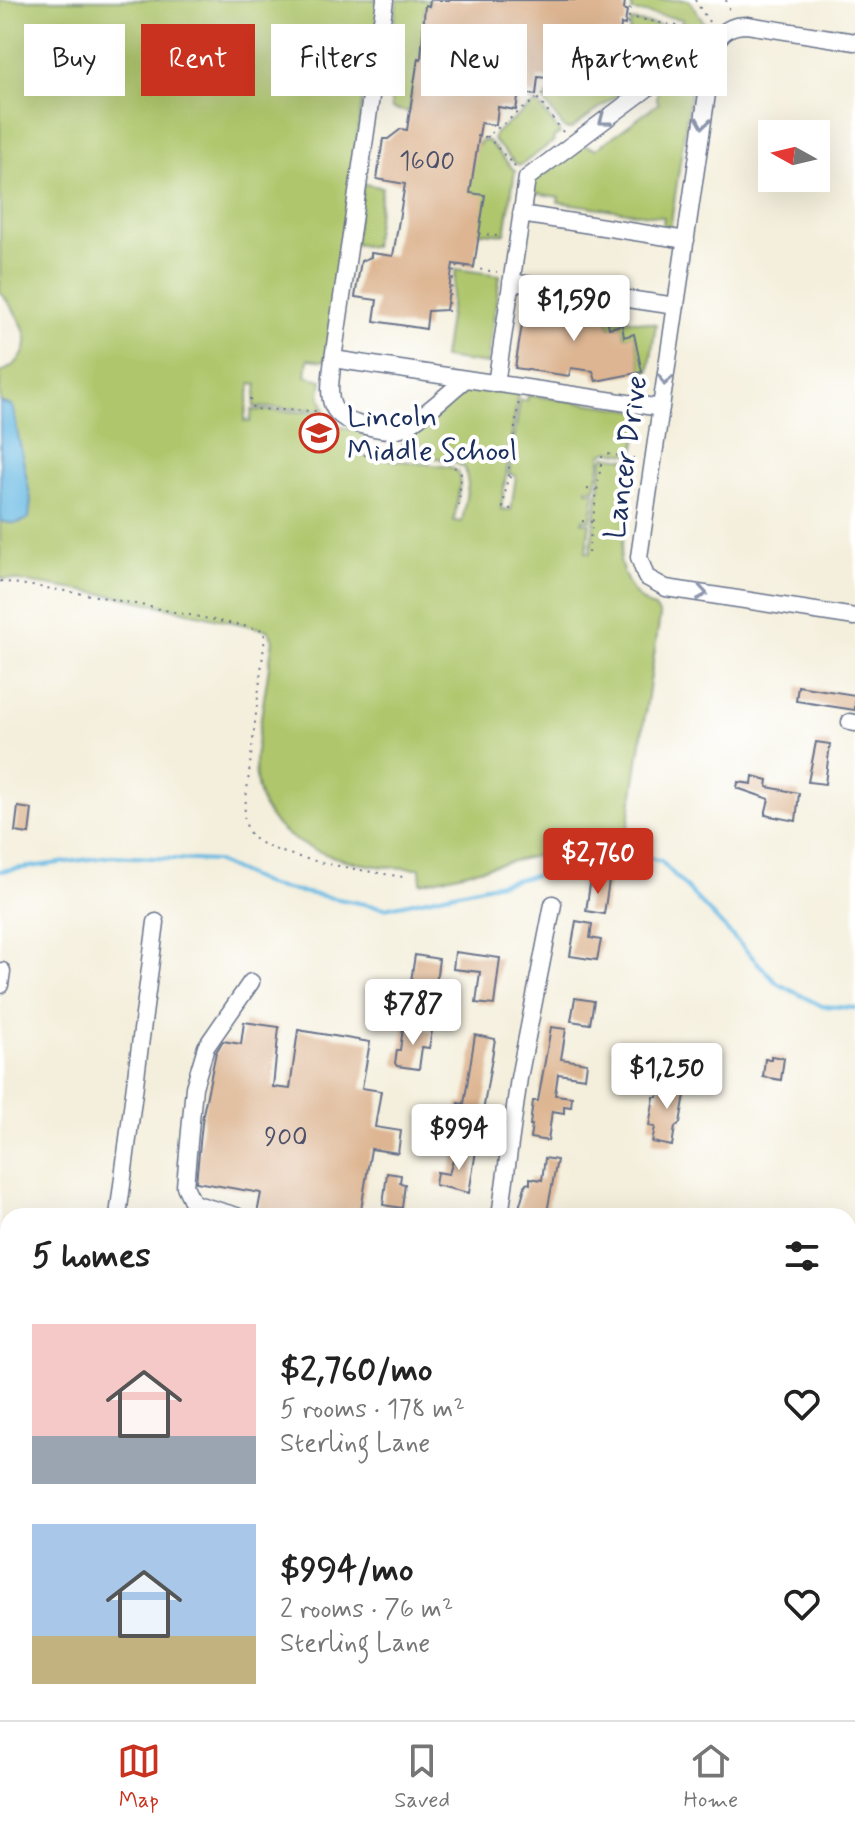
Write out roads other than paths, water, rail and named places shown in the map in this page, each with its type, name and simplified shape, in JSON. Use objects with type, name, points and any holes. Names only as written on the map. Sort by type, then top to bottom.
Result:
[{"type":"street","points":[[385,0],[328,393],[334,412],[348,423],[386,431],[406,426],[466,379]]},
{"type":"street","points":[[727,30],[735,25],[747,25],[855,42]]},
{"type":"street","points":[[496,384],[507,277],[527,178],[637,96]]},
{"type":"street","name":"Lancer Drive","points":[[706,96],[639,557],[646,577],[666,588],[855,617]]},
{"type":"street","points":[[521,214],[686,240]]},
{"type":"street","points":[[507,277],[676,306]]},
{"type":"street","points":[[333,359],[661,408]]},
{"type":"street","points":[[501,1208],[519,1078],[553,904]]},
{"type":"street","points":[[119,1208],[156,922]]},
{"type":"street","points":[[210,1208],[193,1203],[185,1186],[194,1087],[206,1047],[251,982]]},
{"type":"water","points":[[0,402],[13,409],[31,500],[29,518],[19,523],[0,521]]},
{"type":"waterway","points":[[0,871],[112,856],[215,861],[270,886],[385,908],[634,854],[661,861],[777,983],[822,1006],[855,1008]]},
{"type":"place","name":"Lincoln Middle School","points":[[319,433]]}]
